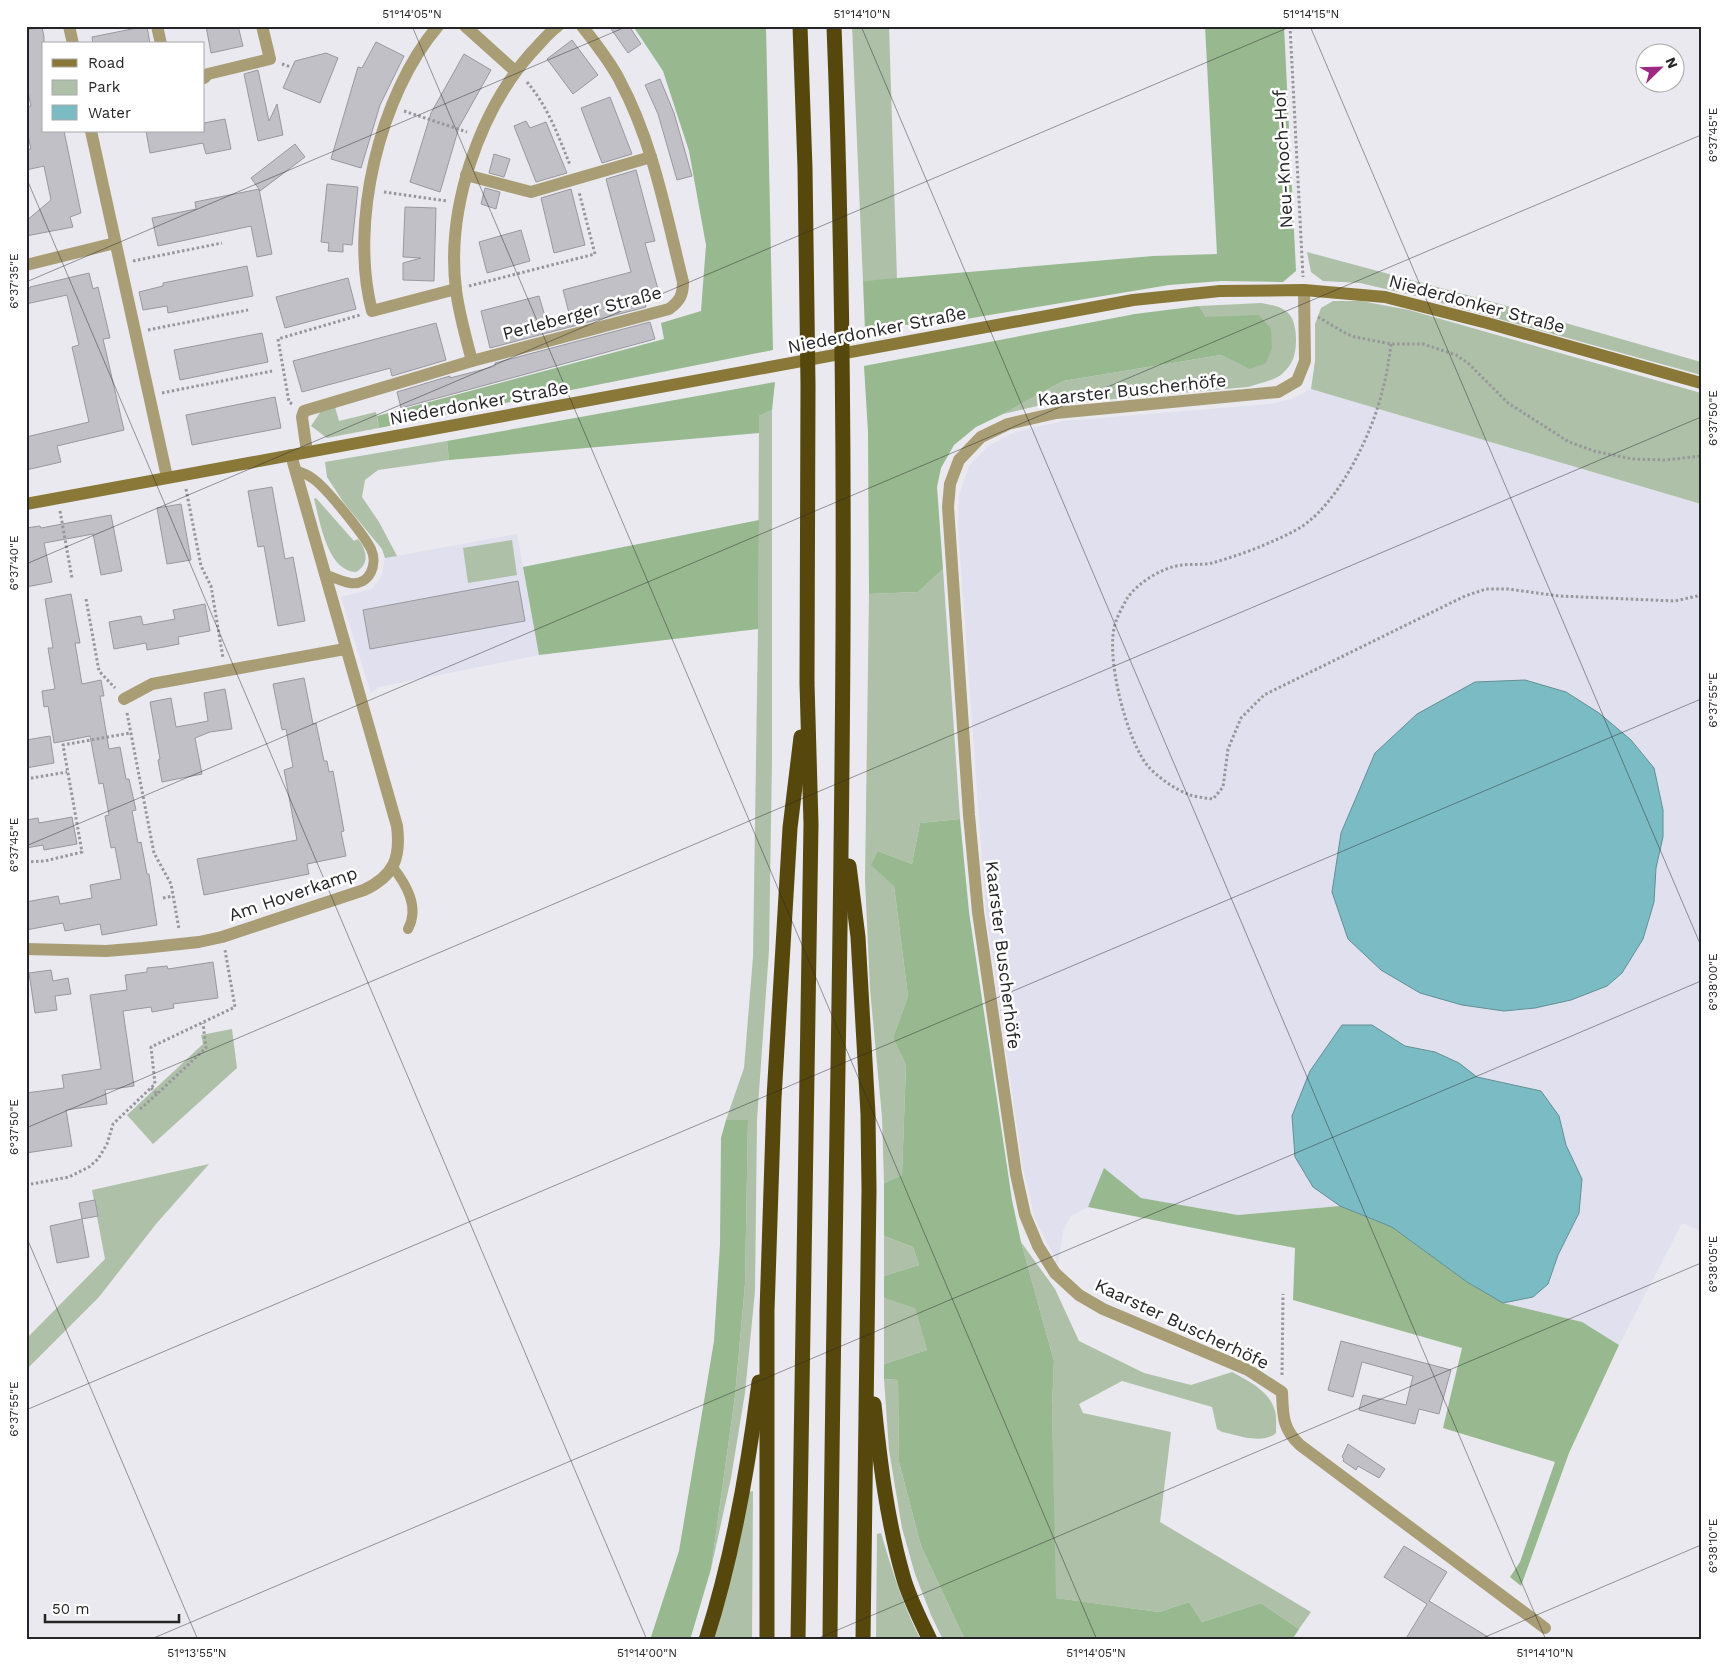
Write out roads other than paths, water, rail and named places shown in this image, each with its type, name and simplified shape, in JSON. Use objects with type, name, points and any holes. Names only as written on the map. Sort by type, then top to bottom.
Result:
[{"type":"highway","points":[[798,1640],[811,824],[807,683],[808,385],[805,178],[800,26]]},
{"type":"highway","points":[[830,1640],[842,810],[843,382],[840,175],[834,26]]},
{"type":"highway","points":[[767,1640],[767,1311],[774,1098],[788,856],[807,683]]},
{"type":"highway","points":[[842,810],[858,937],[868,1114],[869,1190],[863,1640]]},
{"type":"highway","points":[[706,1640],[728,1563],[745,1483],[767,1311]]},
{"type":"highway","points":[[867,1337],[884,1489],[903,1577],[918,1616],[930,1640]]},
{"type":"street","points":[[69,26],[73,42]]},
{"type":"street","points":[[157,26],[161,42]]},
{"type":"street","points":[[205,77],[208,74],[270,59],[262,26]]},
{"type":"street","points":[[438,26],[416,59],[392,108],[379,144],[369,189],[364,264],[367,293],[372,311],[456,289]]},
{"type":"street","points":[[465,26],[515,72]]},
{"type":"street","points":[[472,361],[462,326],[456,289],[456,234],[466,175],[480,136],[497,100],[515,72],[550,32],[558,26]]},
{"type":"street","name":"Perleberger Straße","points":[[307,452],[302,417],[304,411],[472,361],[669,309],[678,302],[683,294],[683,282],[651,158],[633,108],[618,78],[602,52],[582,26]]},
{"type":"street","points":[[91,132],[167,477]]},
{"type":"street","points":[[466,175],[531,192],[651,158]]},
{"type":"street","points":[[26,265],[115,243]]},
{"type":"street","name":"Kaarster Buscherhöfe","points":[[1304,290],[1305,361],[1297,381],[1278,392],[1056,413],[1008,424],[981,437],[959,460],[950,484],[948,507],[968,805],[978,912],[1016,1174],[1025,1215],[1038,1246],[1055,1273],[1079,1295],[1103,1310],[1248,1370],[1282,1392],[1283,1418],[1286,1428],[1296,1441],[1545,1628]]},
{"type":"street","name":"Niederdonker Straße","points":[[26,504],[1133,300],[1220,291],[1304,290],[1362,294],[1412,302],[1701,383]]},
{"type":"street","points":[[291,455],[397,826],[398,851],[392,866]]},
{"type":"street","points":[[124,699],[152,684],[345,649]]},
{"type":"street","name":"Am Hoverkamp","points":[[26,949],[106,950],[182,945],[222,937],[364,890],[381,880],[392,866]]},
{"type":"lane","points":[[295,470],[307,475],[318,483],[363,537],[374,556],[371,573],[367,578],[358,583],[348,583],[324,574]]},
{"type":"lane","points":[[392,866],[406,887],[411,899],[412,921],[408,929]]},
{"type":"water","points":[[1525,680],[1566,692],[1599,713],[1631,740],[1654,768],[1663,810],[1663,837],[1656,868],[1654,902],[1643,939],[1622,973],[1607,986],[1571,1000],[1535,1008],[1504,1011],[1462,1005],[1420,993],[1381,970],[1348,939],[1332,892],[1341,833],[1375,753],[1417,714],[1475,682]]},
{"type":"water","points":[[1342,1025],[1372,1025],[1405,1046],[1435,1052],[1459,1063],[1477,1077],[1541,1091],[1559,1116],[1566,1145],[1582,1179],[1579,1213],[1558,1255],[1548,1284],[1533,1297],[1503,1303],[1467,1282],[1392,1227],[1340,1206],[1313,1187],[1295,1157],[1292,1116],[1310,1071]]}]
